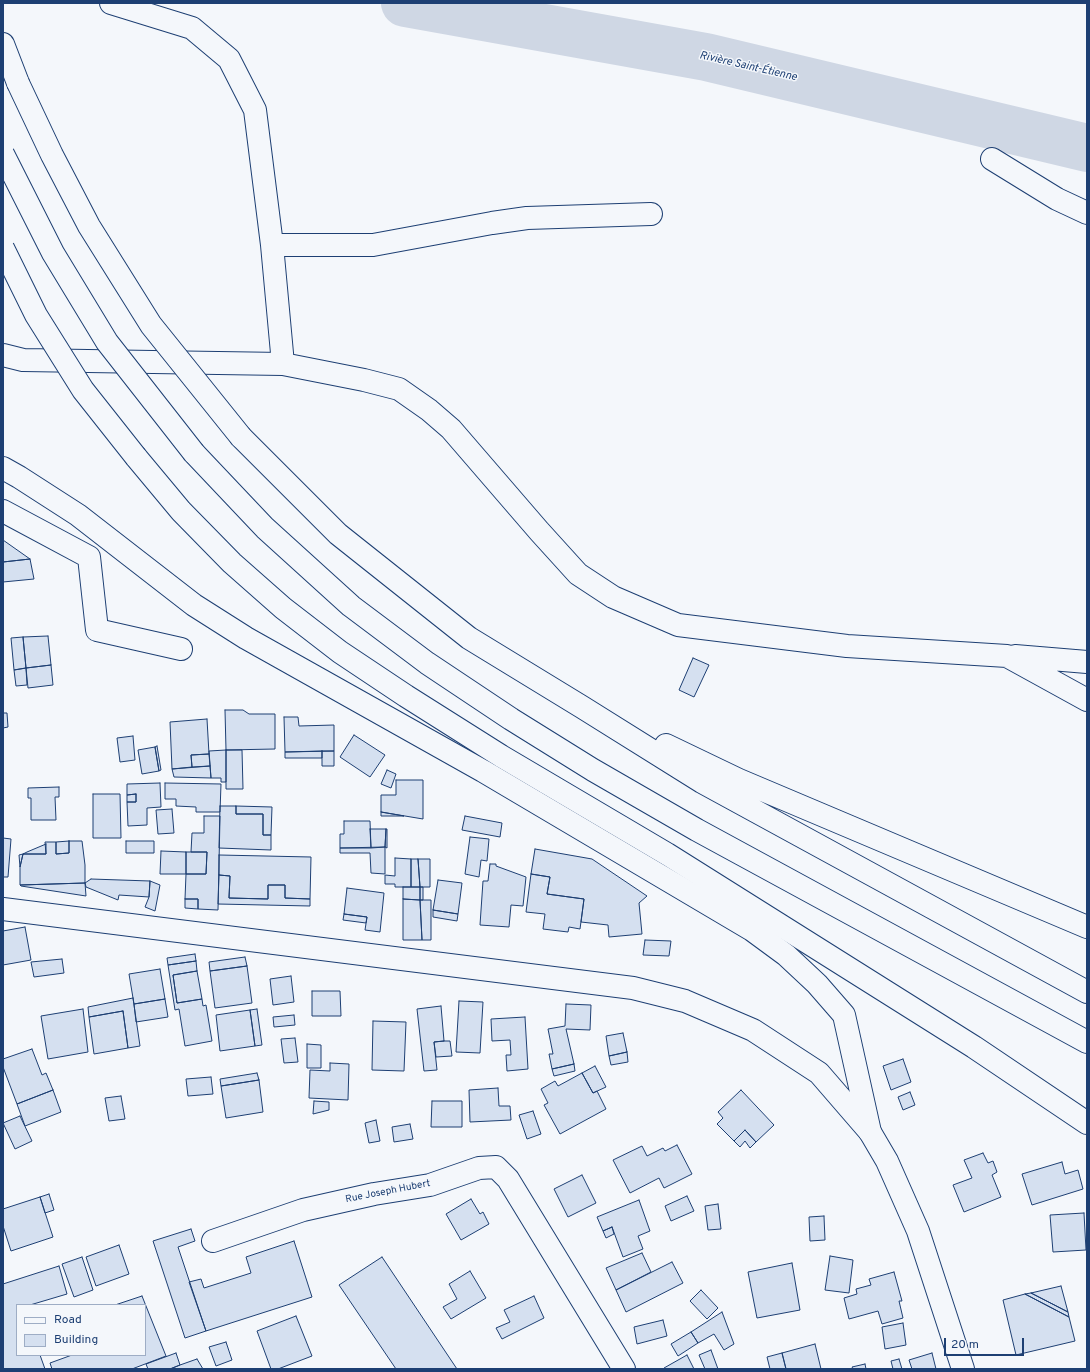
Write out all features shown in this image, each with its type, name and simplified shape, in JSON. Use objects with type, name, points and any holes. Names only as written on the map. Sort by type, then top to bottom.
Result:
[{"type":"main road","points":[[111,3],[192,28],[229,59],[255,110],[272,245],[284,364]]},
{"type":"main road","points":[[3,44],[18,83],[52,155],[89,226],[151,325],[241,437],[338,534],[469,638],[702,782],[1087,992]]},
{"type":"main road","points":[[3,154],[53,253],[107,342],[194,453],[265,528],[351,606],[427,663],[593,770],[697,830],[1087,1042]]},
{"type":"main road","points":[[992,159],[1057,199],[1087,213]]},
{"type":"main road","points":[[272,245],[373,245],[527,218],[651,214]]},
{"type":"main road","points":[[3,248],[36,315],[83,390],[181,511],[232,563],[283,608],[340,652],[406,696],[501,756],[667,854],[961,1038],[1087,1123]]},
{"type":"main road","points":[[3,354],[23,360],[284,364],[364,380],[399,389],[429,410],[451,429],[578,574],[613,597],[678,625],[847,646],[1087,662]]},
{"type":"main road","points":[[3,468],[78,515],[194,605],[246,638],[483,771],[752,930],[786,955],[817,984],[844,1015],[870,1132]]},
{"type":"main road","points":[[3,512],[89,557],[97,630],[181,649]]},
{"type":"main road","points":[[1007,656],[1087,700]]},
{"type":"main road","points":[[582,707],[739,780],[1087,927]]},
{"type":"main road","points":[[3,909],[633,988],[685,1001],[754,1030],[819,1073],[870,1132],[887,1161],[918,1231],[963,1369]]},
{"type":"main road","name":"Rue Joseph Hubert","points":[[213,1241],[303,1210],[374,1194],[430,1185],[479,1168],[496,1167],[508,1179],[624,1369]]},
{"type":"building","points":[[3,540],[30,559],[3,562]]},
{"type":"building","points":[[30,559],[34,579],[3,582],[3,562]]},
{"type":"building","points":[[48,636],[51,665],[26,668],[23,637]]},
{"type":"building","points":[[23,637],[26,668],[14,670],[11,638]]},
{"type":"building","points":[[693,658],[709,665],[694,697],[679,690]]},
{"type":"building","points":[[51,665],[53,685],[28,688],[26,668]]},
{"type":"building","points":[[26,668],[27,685],[16,686],[14,670]]},
{"type":"building","points":[[225,710],[243,710],[249,714],[275,714],[275,749],[226,750]]},
{"type":"building","points":[[3,713],[7,713],[8,727],[3,728]]},
{"type":"building","points":[[284,717],[298,717],[299,726],[334,725],[334,751],[285,752]]},
{"type":"building","points":[[207,719],[209,754],[191,755],[192,767],[172,769],[170,722]]},
{"type":"building","points":[[354,735],[385,755],[370,777],[340,757]]},
{"type":"building","points":[[133,736],[135,760],[120,762],[117,738]]},
{"type":"building","points":[[157,746],[161,770],[159,771],[155,747]]},
{"type":"building","points":[[155,747],[159,771],[142,774],[138,750]]},
{"type":"building","points":[[226,750],[242,750],[243,789],[226,789]]},
{"type":"building","points":[[226,750],[226,782],[221,782],[221,778],[211,778],[209,751]]},
{"type":"building","points":[[322,751],[334,751],[334,766],[322,766]]},
{"type":"building","points":[[322,751],[322,758],[285,758],[285,752]]},
{"type":"building","points":[[209,754],[210,766],[192,767],[191,755]]},
{"type":"building","points":[[210,766],[211,778],[174,777],[172,769]]},
{"type":"building","points":[[387,770],[396,774],[391,788],[381,784]]},
{"type":"building","points":[[396,780],[423,780],[423,819],[381,812],[381,795],[396,795]]},
{"type":"building","points":[[160,783],[161,807],[147,808],[147,825],[128,826],[127,802],[136,802],[136,794],[127,795],[127,784]]},
{"type":"building","points":[[165,783],[221,784],[220,812],[196,812],[196,807],[176,806],[176,799],[165,799]]},
{"type":"building","points":[[59,787],[59,797],[55,797],[56,820],[31,820],[31,798],[28,798],[28,788]]},
{"type":"building","points":[[93,794],[120,794],[121,838],[93,838]]},
{"type":"building","points":[[136,794],[136,802],[127,802],[127,795]]},
{"type":"building","points":[[220,806],[236,806],[236,814],[263,814],[263,835],[271,835],[271,850],[219,848]]},
{"type":"building","points":[[236,806],[272,807],[271,835],[263,835],[263,814],[236,814]]},
{"type":"building","points":[[172,809],[174,833],[158,834],[156,810]]},
{"type":"building","points":[[381,812],[404,816],[381,816]]},
{"type":"building","points":[[204,816],[220,816],[218,910],[198,909],[198,899],[185,899],[186,874],[206,874],[207,852],[191,852],[192,833],[204,833]]},
{"type":"building","points":[[465,816],[502,823],[500,837],[462,830]]},
{"type":"building","points":[[344,821],[370,821],[371,848],[340,848],[340,834],[344,834]]},
{"type":"building","points":[[370,829],[386,829],[385,847],[371,848]]},
{"type":"building","points":[[387,829],[387,848],[385,847]]},
{"type":"building","points":[[470,837],[489,839],[487,861],[481,860],[479,877],[465,874]]},
{"type":"building","points":[[3,838],[11,839],[8,877],[3,877]]},
{"type":"building","points":[[69,841],[82,841],[85,865],[85,883],[20,885],[20,867],[23,854],[46,854],[45,842],[56,842],[56,854],[69,853]]},
{"type":"building","points":[[69,841],[69,853],[56,854],[56,842]]},
{"type":"building","points":[[126,841],[154,841],[154,853],[126,853]]},
{"type":"building","points":[[46,844],[46,854],[23,854],[27,852]]},
{"type":"building","points":[[385,847],[385,874],[371,873],[370,853],[340,853],[340,848]]},
{"type":"building","points":[[535,849],[592,859],[647,896],[639,903],[642,934],[609,937],[608,925],[581,922],[584,899],[547,894],[550,877],[531,874]]},
{"type":"building","points":[[161,851],[186,852],[186,874],[160,874]]},
{"type":"building","points":[[186,852],[207,852],[206,874],[186,874]]},
{"type":"building","points":[[23,854],[20,867],[19,855]]},
{"type":"building","points":[[219,855],[311,857],[310,899],[285,898],[285,885],[268,885],[268,899],[229,898],[230,876],[219,875]]},
{"type":"building","points":[[395,858],[411,859],[411,887],[395,887],[395,884],[385,884],[385,875],[395,876]]},
{"type":"building","points":[[411,859],[418,859],[420,887],[411,887]]},
{"type":"building","points":[[418,859],[430,859],[430,887],[420,887]]},
{"type":"building","points":[[490,864],[496,864],[496,866],[526,877],[523,906],[511,905],[509,927],[480,925],[483,881],[488,881]]},
{"type":"building","points":[[531,874],[550,877],[547,894],[584,899],[580,929],[569,927],[568,932],[543,929],[545,914],[526,912]]},
{"type":"building","points":[[219,875],[230,876],[229,898],[268,899],[268,885],[285,885],[285,898],[310,899],[310,906],[218,904]]},
{"type":"building","points":[[91,879],[150,881],[149,897],[119,895],[118,900],[86,887],[85,883]]},
{"type":"building","points":[[438,880],[462,883],[458,914],[433,910]]},
{"type":"building","points":[[150,881],[160,885],[155,911],[145,907],[149,897]]},
{"type":"building","points":[[85,883],[86,896],[20,885]]},
{"type":"building","points":[[403,887],[420,887],[420,900],[403,899]]},
{"type":"building","points":[[420,887],[423,887],[423,900],[420,900]]},
{"type":"building","points":[[347,888],[384,893],[380,932],[365,930],[367,917],[344,914]]},
{"type":"building","points":[[185,899],[198,899],[198,909],[185,908]]},
{"type":"building","points":[[403,899],[420,900],[422,940],[403,940]]},
{"type":"building","points":[[420,900],[431,900],[431,940],[422,940]]},
{"type":"building","points":[[433,910],[458,914],[457,921],[433,917]]},
{"type":"building","points":[[344,914],[367,917],[366,923],[343,920]]},
{"type":"building","points":[[25,927],[31,960],[3,965],[3,931]]},
{"type":"building","points":[[645,940],[671,941],[669,956],[643,955]]},
{"type":"building","points":[[195,954],[196,961],[168,965],[167,958]]},
{"type":"building","points":[[245,957],[247,966],[210,971],[209,962]]},
{"type":"building","points":[[62,959],[64,973],[34,977],[31,962]]},
{"type":"building","points":[[196,961],[197,971],[173,975],[177,1003],[202,999],[203,1006],[206,1005],[212,1041],[185,1046],[179,1009],[175,1010],[168,965]]},
{"type":"building","points":[[247,966],[252,1003],[215,1008],[210,971]]},
{"type":"building","points":[[160,969],[165,999],[134,1004],[129,974]]},
{"type":"building","points":[[197,971],[202,999],[177,1003],[173,975]]},
{"type":"building","points":[[291,976],[294,1002],[273,1005],[270,979]]},
{"type":"building","points":[[312,991],[340,991],[341,1016],[312,1016]]},
{"type":"building","points":[[133,998],[140,1046],[128,1048],[123,1011],[89,1017],[88,1007]]},
{"type":"building","points":[[165,999],[168,1017],[136,1022],[134,1004]]},
{"type":"building","points":[[459,1001],[483,1002],[480,1053],[456,1052]]},
{"type":"building","points":[[566,1004],[591,1005],[590,1030],[566,1029],[574,1064],[552,1069],[549,1054],[553,1054],[548,1029],[565,1026]]},
{"type":"building","points":[[441,1006],[444,1041],[434,1042],[437,1070],[424,1071],[417,1009]]},
{"type":"building","points":[[83,1009],[88,1052],[48,1059],[41,1016]]},
{"type":"building","points":[[257,1009],[262,1045],[255,1046],[250,1010]]},
{"type":"building","points":[[250,1010],[255,1046],[220,1051],[216,1015]]},
{"type":"building","points":[[123,1011],[128,1048],[94,1054],[89,1017]]},
{"type":"building","points":[[294,1015],[295,1025],[274,1027],[273,1017]]},
{"type":"building","points":[[525,1017],[528,1069],[507,1071],[506,1055],[511,1055],[510,1040],[492,1041],[491,1019]]},
{"type":"building","points":[[373,1021],[406,1022],[404,1071],[372,1070]]},
{"type":"building","points":[[623,1033],[627,1052],[609,1056],[606,1036]]},
{"type":"building","points":[[295,1038],[298,1062],[284,1063],[281,1039]]},
{"type":"building","points":[[450,1041],[452,1056],[436,1057],[434,1042]]},
{"type":"building","points":[[307,1044],[321,1045],[321,1068],[307,1068]]},
{"type":"building","points":[[32,1049],[42,1075],[46,1073],[53,1090],[17,1104],[3,1067],[3,1059]]},
{"type":"building","points":[[627,1052],[628,1062],[611,1065],[609,1056]]},
{"type":"building","points":[[903,1059],[911,1082],[891,1090],[883,1066]]},
{"type":"building","points":[[330,1063],[349,1064],[348,1100],[309,1098],[310,1070],[330,1071]]},
{"type":"building","points":[[574,1064],[575,1071],[554,1076],[552,1069]]},
{"type":"building","points":[[595,1066],[606,1087],[593,1093],[582,1073]]},
{"type":"building","points":[[257,1073],[259,1080],[221,1086],[220,1079]]},
{"type":"building","points":[[582,1073],[593,1093],[597,1091],[606,1109],[560,1134],[544,1105],[548,1103],[541,1089],[555,1081],[558,1086]]},
{"type":"building","points":[[211,1077],[213,1094],[188,1096],[186,1079]]},
{"type":"building","points":[[259,1080],[263,1112],[226,1118],[221,1086]]},
{"type":"building","points":[[498,1088],[499,1106],[510,1106],[511,1120],[470,1122],[469,1090]]},
{"type":"building","points":[[53,1090],[61,1112],[25,1126],[17,1104]]},
{"type":"building","points":[[741,1090],[774,1125],[756,1142],[745,1130],[734,1141],[717,1124],[723,1118],[718,1112]]},
{"type":"building","points":[[910,1092],[915,1105],[903,1110],[898,1097]]},
{"type":"building","points":[[121,1096],[125,1119],[109,1121],[105,1098]]},
{"type":"building","points":[[314,1101],[329,1102],[329,1110],[313,1114]]},
{"type":"building","points":[[432,1101],[462,1101],[462,1127],[431,1127]]},
{"type":"building","points":[[533,1111],[541,1134],[527,1139],[519,1115]]},
{"type":"building","points":[[20,1116],[32,1141],[15,1149],[3,1123]]},
{"type":"building","points":[[376,1120],[380,1141],[369,1143],[365,1123]]},
{"type":"building","points":[[410,1124],[413,1139],[394,1142],[392,1127]]},
{"type":"building","points":[[745,1130],[756,1142],[750,1148],[745,1141],[740,1147],[734,1141]]},
{"type":"building","points":[[677,1145],[692,1174],[664,1188],[659,1178],[630,1193],[613,1160],[642,1146],[647,1156],[663,1148],[665,1151]]},
{"type":"building","points":[[983,1153],[988,1163],[993,1161],[997,1172],[992,1175],[1001,1197],[964,1212],[953,1185],[972,1178],[964,1160]]},
{"type":"building","points":[[1062,1162],[1065,1174],[1078,1170],[1083,1189],[1032,1205],[1022,1174]]},
{"type":"building","points":[[582,1175],[596,1203],[568,1217],[554,1189]]},
{"type":"building","points":[[49,1194],[54,1210],[45,1213],[40,1197]]},
{"type":"building","points":[[687,1196],[694,1211],[671,1221],[665,1206]]},
{"type":"building","points":[[40,1197],[53,1237],[11,1251],[3,1226],[3,1209]]},
{"type":"building","points":[[471,1199],[480,1214],[483,1212],[489,1224],[461,1240],[446,1214]]},
{"type":"building","points":[[639,1200],[650,1231],[638,1236],[643,1249],[623,1257],[612,1227],[603,1231],[597,1217]]},
{"type":"building","points":[[718,1204],[721,1229],[708,1230],[705,1206]]},
{"type":"building","points":[[1084,1213],[1086,1250],[1053,1252],[1050,1215]]},
{"type":"building","points":[[824,1216],[825,1240],[810,1241],[809,1217]]},
{"type":"building","points":[[612,1227],[614,1234],[606,1238],[603,1231]]},
{"type":"building","points":[[191,1229],[195,1241],[178,1247],[206,1331],[185,1338],[153,1241]]},
{"type":"building","points":[[294,1241],[312,1297],[206,1331],[189,1282],[201,1279],[204,1288],[251,1273],[246,1257]]},
{"type":"building","points":[[119,1245],[129,1274],[96,1286],[86,1257]]},
{"type":"building","points":[[642,1253],[651,1272],[616,1290],[606,1268]]},
{"type":"building","points":[[830,1256],[853,1260],[849,1293],[825,1290]]},
{"type":"building","points":[[82,1257],[93,1290],[74,1297],[62,1264]]},
{"type":"building","points":[[382,1257],[457,1369],[396,1369],[339,1285]]},
{"type":"building","points":[[672,1262],[683,1283],[626,1312],[616,1290]]},
{"type":"building","points":[[792,1263],[800,1310],[757,1318],[748,1272]]},
{"type":"building","points":[[59,1266],[67,1294],[33,1304],[16,1304],[16,1356],[40,1356],[45,1369],[3,1369],[3,1284]]},
{"type":"building","points":[[470,1271],[486,1298],[451,1319],[443,1307],[457,1299],[449,1284]]},
{"type":"building","points":[[894,1272],[902,1301],[899,1301],[903,1318],[882,1324],[878,1311],[849,1319],[844,1298],[857,1294],[856,1289],[871,1285],[869,1279]]},
{"type":"building","points":[[1061,1286],[1068,1312],[1031,1293]]},
{"type":"building","points":[[701,1290],[718,1308],[707,1319],[690,1301]]},
{"type":"building","points":[[1031,1293],[1068,1312],[1069,1317],[1025,1294]]},
{"type":"building","points":[[1025,1294],[1069,1317],[1075,1341],[1016,1355],[1003,1300]]},
{"type":"building","points":[[142,1296],[145,1304],[118,1304]]},
{"type":"building","points":[[534,1296],[544,1318],[502,1339],[496,1328],[510,1322],[504,1310]]},
{"type":"building","points":[[146,1306],[166,1356],[132,1369],[52,1369],[50,1363],[69,1356],[146,1356]]},
{"type":"building","points":[[722,1312],[734,1344],[724,1350],[714,1334],[698,1343],[691,1332]]},
{"type":"building","points":[[296,1316],[312,1356],[278,1369],[271,1369],[257,1331]]},
{"type":"building","points":[[663,1320],[667,1336],[637,1344],[634,1327]]},
{"type":"building","points":[[903,1323],[906,1345],[885,1349],[882,1327]]},
{"type":"building","points":[[691,1332],[698,1343],[678,1356],[671,1344]]},
{"type":"building","points":[[226,1342],[232,1360],[216,1366],[209,1347]]},
{"type":"building","points":[[815,1344],[821,1369],[786,1369],[782,1353]]},
{"type":"building","points":[[711,1350],[718,1369],[705,1369],[699,1355]]},
{"type":"building","points":[[176,1353],[180,1365],[170,1369],[148,1369],[146,1364]]},
{"type":"building","points":[[782,1353],[786,1369],[770,1369],[767,1357]]},
{"type":"building","points":[[932,1353],[936,1369],[912,1369],[909,1360]]},
{"type":"building","points":[[687,1355],[694,1369],[664,1368]]},
{"type":"building","points":[[197,1359],[203,1369],[170,1369],[180,1365]]},
{"type":"building","points":[[899,1359],[902,1369],[893,1369],[891,1361]]},
{"type":"building","points":[[865,1364],[866,1369],[853,1369],[852,1367]]},
{"type":"waterway","name":"Rivière Saint-Étienne","points":[[405,3],[706,57],[1087,148]]}]
